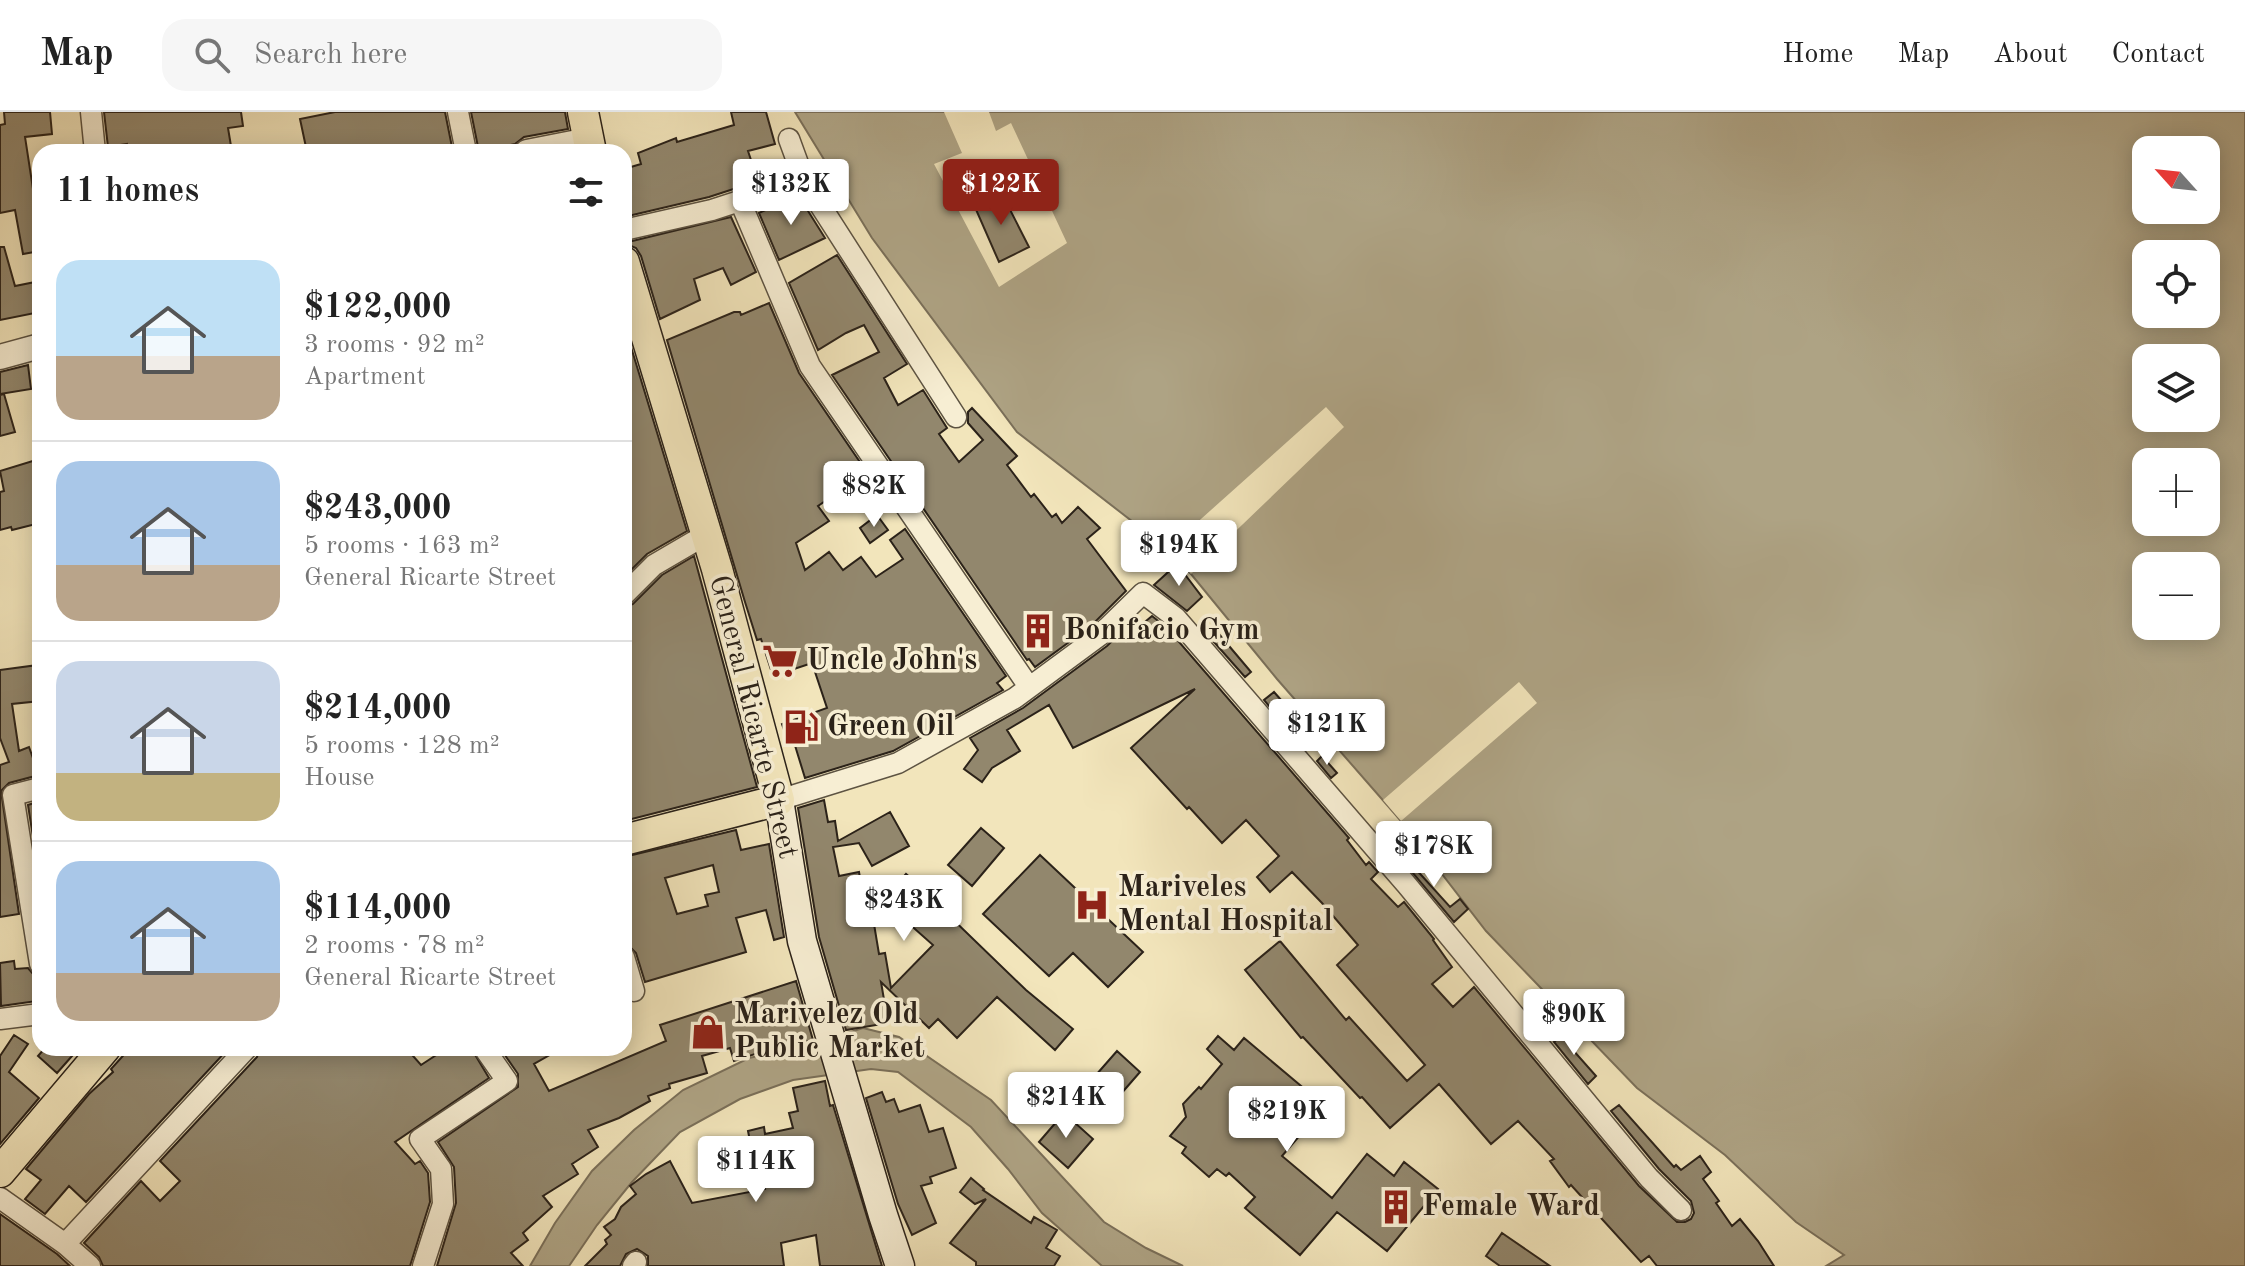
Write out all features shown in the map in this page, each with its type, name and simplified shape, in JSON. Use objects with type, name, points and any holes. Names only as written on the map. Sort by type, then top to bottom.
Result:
[{"type":"main road","name":"General Ricarte Street","points":[[633,326],[707,534],[779,800],[802,941],[900,1266]]},
{"type":"main road","points":[[632,838],[779,800]]},
{"type":"main road","points":[[0,1172],[98,1056]]},
{"type":"street","points":[[91,112],[94,144]]},
{"type":"street","points":[[458,112],[464,144]]},
{"type":"street","points":[[555,144],[587,135]]},
{"type":"street","points":[[789,139],[804,180],[956,417]]},
{"type":"street","points":[[632,228],[712,210],[804,180]]},
{"type":"street","points":[[740,201],[810,366],[1029,687]]},
{"type":"street","points":[[0,357],[32,348]]},
{"type":"street","points":[[632,587],[654,565],[707,534]]},
{"type":"street","points":[[779,800],[898,763],[1029,687],[1099,636],[1143,593],[1186,629],[1406,884],[1649,1178],[1681,1210]]},
{"type":"street","points":[[32,790],[13,795],[32,914]]},
{"type":"street","points":[[632,984],[634,991]]},
{"type":"street","points":[[0,1019],[32,1015]]},
{"type":"street","points":[[65,1244],[240,1056]]},
{"type":"street","points":[[423,1266],[443,1204],[441,1169],[420,1139],[507,1081],[490,1056]]},
{"type":"street","points":[[0,1198],[65,1244],[90,1266]]},
{"type":"shaded area","points":[[795,112],[2245,112],[2245,1266],[1826,1266],[1844,1255],[1796,1222],[1725,1155],[1637,1088],[1486,931],[1401,821],[1164,546],[1017,432],[872,238]]},
{"type":"shaded area","points":[[863,1028],[899,1037],[991,1100],[1104,1222],[1183,1266],[1102,1266],[1042,1213],[971,1127],[898,1072],[871,1069],[793,1080],[740,1099],[680,1132],[632,1182],[569,1266],[530,1266],[555,1223],[592,1171],[634,1130],[683,1090],[749,1058],[809,1045]]},
{"type":"pier","points":[[944,112],[989,112],[996,131],[1011,123],[1067,243],[999,287],[934,164],[962,153]]},
{"type":"pier","points":[[1326,407],[1344,427],[1191,574],[1164,546],[1182,536]]},
{"type":"pier","points":[[1519,682],[1537,703],[1401,821],[1383,800]]},
{"type":"building","points":[[4,112],[50,112],[52,134],[25,137],[32,182],[32,252],[23,254],[15,210],[0,213],[0,125],[5,124]]},
{"type":"building","points":[[104,112],[241,112],[243,126],[228,128],[231,144],[108,144]]},
{"type":"building","points":[[335,112],[445,112],[451,144],[305,144],[300,119]]},
{"type":"building","points":[[471,112],[565,112],[568,129],[524,137],[515,144],[477,144]]},
{"type":"building","points":[[731,112],[766,112],[775,144],[748,151],[758,181],[709,197],[632,215],[632,167],[641,164],[638,153],[676,138],[677,142],[734,125]]},
{"type":"building","points":[[1001,192],[1029,247],[999,262],[974,205]]},
{"type":"building","points":[[798,195],[825,238],[779,260],[759,213]]},
{"type":"building","points":[[731,217],[756,272],[731,285],[723,268],[694,279],[700,300],[660,319],[641,256],[632,246],[632,241]]},
{"type":"building","points":[[0,247],[4,247],[15,286],[32,283],[32,314],[0,320]]},
{"type":"building","points":[[837,255],[907,364],[884,378],[898,405],[923,390],[947,428],[939,434],[959,462],[983,440],[968,423],[968,412],[972,408],[1017,456],[1007,465],[1031,497],[1034,494],[1052,517],[1056,514],[1062,523],[1078,507],[1100,528],[1087,539],[1126,591],[1091,626],[1035,667],[1027,660],[832,375],[879,352],[864,325],[818,350],[789,283]]},
{"type":"building","points":[[769,303],[799,373],[877,487],[861,498],[850,484],[818,506],[829,521],[796,543],[805,570],[829,552],[843,570],[861,557],[876,577],[903,559],[890,540],[905,529],[1006,676],[997,683],[1003,690],[893,751],[805,778],[793,739],[788,741],[782,724],[827,708],[812,663],[773,676],[761,639],[757,640],[667,340],[734,312],[741,315]]},
{"type":"building","points":[[632,350],[687,531],[647,554],[632,569]]},
{"type":"building","points":[[28,365],[31,389],[0,394],[0,372]]},
{"type":"building","points":[[4,394],[15,432],[0,436],[0,395]]},
{"type":"building","points":[[32,461],[32,525],[0,530],[0,492],[4,491],[0,471]]},
{"type":"building","points":[[877,515],[888,530],[870,543],[860,528]]},
{"type":"building","points":[[694,556],[757,787],[632,819],[632,604],[662,575]]},
{"type":"building","points":[[1177,564],[1202,597],[1187,611],[1154,585]]},
{"type":"building","points":[[1152,616],[1167,628],[1349,838],[1347,840],[1366,865],[1369,862],[1378,872],[1371,879],[1398,907],[1404,902],[1434,939],[1452,967],[1432,984],[1453,1007],[1474,987],[1639,1186],[1677,1222],[1691,1219],[1694,1213],[1691,1201],[1659,1169],[1611,1111],[1619,1105],[1674,1167],[1676,1165],[1681,1170],[1700,1156],[1711,1172],[1703,1179],[1719,1201],[1716,1203],[1732,1226],[1740,1219],[1774,1266],[1657,1266],[1649,1256],[1641,1262],[1571,1185],[1569,1187],[1550,1161],[1554,1159],[1518,1121],[1491,1144],[1439,1084],[1390,1128],[1301,1038],[1245,970],[1280,941],[1346,1020],[1349,1017],[1407,1081],[1425,1065],[1337,965],[1358,945],[1292,872],[1270,892],[1257,877],[1279,856],[1246,820],[1222,843],[1131,748],[1195,689],[1073,748],[1049,705],[1007,730],[1020,751],[992,768],[982,782],[964,769],[978,750],[970,738],[1023,708],[1107,646],[1135,619],[1140,626]]},
{"type":"building","points":[[1213,627],[1251,672],[1245,677],[1206,633]]},
{"type":"building","points":[[32,666],[32,702],[12,704],[19,751],[29,747],[32,777],[9,783],[1,791],[19,914],[0,917],[0,765],[9,762],[0,738],[0,670]]},
{"type":"building","points":[[1274,692],[1289,709],[1279,718],[1264,700]]},
{"type":"building","points":[[1322,756],[1337,773],[1331,778],[1317,761]]},
{"type":"building","points":[[824,800],[828,822],[835,821],[838,841],[890,812],[909,846],[872,866],[859,843],[833,847],[839,876],[859,872],[867,918],[872,912],[879,954],[885,953],[891,988],[933,945],[898,914],[906,904],[891,891],[906,874],[942,905],[940,907],[1026,990],[1073,1029],[1055,1050],[997,997],[957,1038],[938,1019],[929,1028],[881,982],[888,1023],[846,1030],[819,937],[798,808]]},
{"type":"building","points":[[32,804],[32,831],[28,805]]},
{"type":"building","points":[[981,828],[1004,848],[972,886],[948,865]]},
{"type":"building","points":[[736,830],[741,850],[769,844],[784,937],[774,940],[766,910],[736,918],[746,952],[645,982],[632,949],[632,855]],"holes":[[[713,865],[719,892],[705,895],[708,906],[677,914],[665,878]]]},
{"type":"building","points":[[1394,845],[1403,854],[1405,852],[1415,864],[1413,866],[1450,907],[1460,899],[1468,909],[1454,922],[1391,847]]},
{"type":"building","points":[[1040,855],[1143,952],[1108,987],[1073,953],[1049,976],[983,914]]},
{"type":"building","points":[[14,961],[15,969],[28,968],[32,973],[32,1002],[1,1006],[0,963]]},
{"type":"building","points":[[796,981],[813,1040],[734,1061],[730,1048],[702,1056],[707,1073],[669,1084],[670,1088],[648,1096],[650,1101],[588,1130],[598,1147],[572,1164],[578,1174],[543,1196],[552,1207],[523,1233],[528,1240],[511,1253],[523,1266],[437,1266],[456,1203],[454,1167],[438,1142],[518,1087],[518,1074],[506,1056],[548,1056],[534,1064],[549,1091],[666,1041],[660,1025]]},
{"type":"building","points":[[1566,1032],[1577,1046],[1572,1049],[1596,1076],[1588,1084],[1554,1042]]},
{"type":"building","points":[[14,1035],[28,1044],[9,1072],[39,1098],[0,1144],[0,1056]]},
{"type":"building","points":[[1218,1036],[1234,1050],[1244,1038],[1325,1106],[1282,1156],[1332,1198],[1367,1154],[1394,1176],[1404,1162],[1438,1189],[1387,1251],[1337,1212],[1300,1255],[1245,1208],[1255,1197],[1229,1173],[1226,1176],[1217,1169],[1209,1177],[1182,1153],[1186,1147],[1170,1136],[1186,1117],[1183,1104],[1199,1087],[1201,1089],[1222,1064],[1207,1049]]},
{"type":"building","points":[[1117,1051],[1140,1072],[1113,1103],[1089,1083]]},
{"type":"building","points":[[38,1056],[72,1056],[57,1073]]},
{"type":"building","points":[[123,1056],[222,1056],[86,1202],[69,1186],[45,1214],[25,1199],[41,1180],[26,1169],[89,1094],[113,1072],[111,1069]]},
{"type":"building","points":[[413,1056],[421,1065],[435,1056],[476,1056],[489,1078],[395,1142],[415,1164],[420,1161],[428,1173],[430,1202],[410,1266],[103,1266],[99,1257],[84,1243],[141,1181],[160,1201],[180,1181],[160,1161],[257,1057]]},
{"type":"building","points":[[825,1081],[830,1106],[833,1105],[882,1266],[820,1266],[816,1235],[781,1243],[784,1266],[648,1266],[648,1256],[637,1249],[626,1254],[620,1266],[585,1266],[607,1244],[605,1240],[611,1235],[604,1227],[636,1194],[630,1186],[670,1161],[692,1203],[765,1189],[758,1155],[746,1158],[742,1143],[750,1141],[748,1131],[764,1127],[765,1134],[793,1128],[789,1113],[798,1111],[793,1088]]},
{"type":"building","points":[[882,1092],[886,1102],[894,1099],[899,1112],[920,1105],[929,1132],[943,1128],[956,1168],[930,1177],[932,1183],[921,1186],[936,1223],[912,1235],[898,1204],[866,1098]]},
{"type":"building","points":[[1064,1113],[1093,1139],[1068,1168],[1039,1142]]},
{"type":"building","points":[[971,1178],[1031,1223],[1034,1217],[1057,1230],[1046,1248],[1060,1256],[1054,1266],[976,1266],[976,1262],[950,1243],[986,1199],[975,1204],[960,1192]]},
{"type":"building","points":[[0,1214],[57,1254],[70,1266],[0,1266]]},
{"type":"building","points":[[1502,1233],[1550,1266],[1500,1266],[1486,1256]]},
{"type":"place","name":"Bonifacio Gym","points":[[1038,631]]},
{"type":"place","name":"Uncle John's","points":[[780,661]]},
{"type":"place","name":"Green Oil","points":[[801,727]]},
{"type":"place","name":"Mariveles Mental Hospital","points":[[1092,905]]},
{"type":"place","name":"Marivelez Old Public Market","points":[[708,1032]]},
{"type":"place","name":"Female Ward","points":[[1396,1207]]}]
